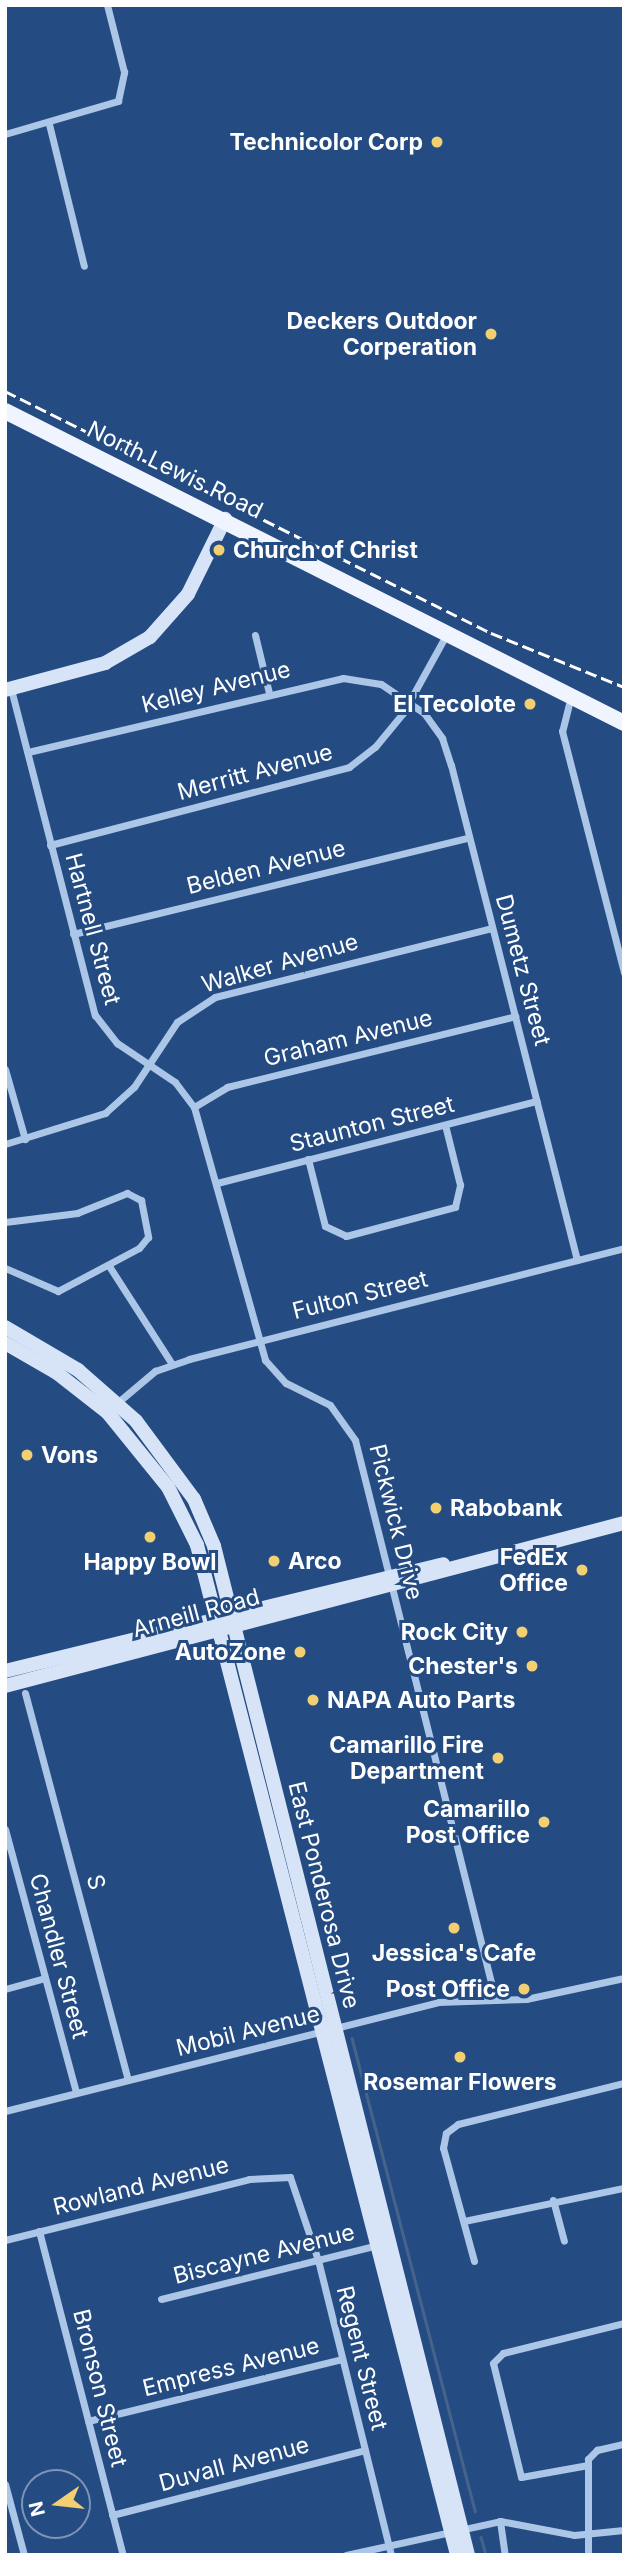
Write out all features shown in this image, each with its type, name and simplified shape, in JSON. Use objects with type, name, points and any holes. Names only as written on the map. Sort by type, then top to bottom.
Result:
[{"type":"main road","name":"North Lewis Road","points":[[5,411],[225,519],[446,635],[624,723]]},
{"type":"main road","points":[[8,689],[105,663],[150,637],[182,603],[225,519]]},
{"type":"main road","name":"East Ponderosa Drive","points":[[5,1327],[78,1370],[117,1403],[174,1470],[207,1527],[226,1622],[456,2529],[457,2555]]},
{"type":"main road","name":"East Ponderosa Drive","points":[[5,1343],[91,1398],[146,1455],[192,1532],[226,1622]]},
{"type":"main road","points":[[146,1455],[159,1457],[174,1470]]},
{"type":"main road","name":"Arneill Road","points":[[5,1671],[226,1622],[391,1582],[510,1547],[519,1550],[624,1522]]},
{"type":"main road","name":"Arneill Road","points":[[5,1686],[226,1622]]},
{"type":"main road","name":"East Ponderosa Drive","points":[[329,2031],[377,2245],[456,2529],[468,2555]]},
{"type":"street","points":[[5,135],[112,105],[123,93],[124,72],[107,5]]},
{"type":"street","points":[[49,124],[84,267]]},
{"type":"street","points":[[255,635],[268,693]]},
{"type":"street","name":"Merritt Avenue","points":[[50,845],[336,773],[375,747],[410,702],[446,635]]},
{"type":"street","name":"Kelley Avenue","points":[[29,752],[268,693],[355,678],[381,684],[410,702]]},
{"type":"street","name":"Hartnell Street","points":[[8,689],[29,752],[72,934],[99,1021],[117,1043],[175,1082],[194,1107],[217,1183],[257,1341]]},
{"type":"street","points":[[571,696],[562,731],[623,969]]},
{"type":"street","name":"Dumetz Street","points":[[410,702],[442,738],[577,1260]]},
{"type":"street","name":"Belden Avenue","points":[[72,934],[468,838]]},
{"type":"street","name":"Walker Avenue","points":[[5,1144],[105,1113],[149,1065],[177,1022],[215,997],[492,928]]},
{"type":"street","name":"Graham Avenue","points":[[194,1107],[227,1087],[515,1016]]},
{"type":"street","points":[[5,1069],[24,1139]]},
{"type":"street","name":"Staunton Street","points":[[217,1183],[537,1101]]},
{"type":"street","points":[[308,1160],[325,1226],[346,1236],[454,1207],[460,1185],[445,1125]]},
{"type":"street","points":[[5,1222],[77,1213],[132,1194],[141,1200],[148,1237],[109,1266],[53,1292],[5,1268]]},
{"type":"street","name":"Fulton Street","points":[[117,1403],[146,1377],[172,1364],[624,1248]]},
{"type":"street","points":[[109,1266],[172,1364]]},
{"type":"street","name":"Pickwick Drive","points":[[257,1341],[278,1377],[330,1405],[349,1427],[391,1582],[495,1998]]},
{"type":"street","name":"S","points":[[25,1693],[128,2080]]},
{"type":"street","name":"Chandler Street","points":[[5,1829],[75,2093]]},
{"type":"street","points":[[5,1866],[15,1864]]},
{"type":"street","points":[[5,1989],[45,1978]]},
{"type":"street","name":"Mobil Avenue","points":[[5,2110],[438,2002],[534,1998],[624,1978]]},
{"type":"street","points":[[474,2261],[444,2137],[458,2124],[624,2083]]},
{"type":"street","name":"Rowland Avenue","points":[[5,2240],[257,2177],[287,2176]]},
{"type":"street","name":"Regent Street","points":[[287,2176],[296,2185],[318,2260],[391,2555]]},
{"type":"street","points":[[464,2221],[553,2200],[624,2188]]},
{"type":"street","points":[[553,2200],[564,2241]]},
{"type":"street","name":"Bronson Street","points":[[40,2231],[123,2555]]},
{"type":"street","name":"Biscayne Avenue","points":[[161,2299],[377,2245]]},
{"type":"street","points":[[588,2465],[521,2477],[494,2366],[496,2358],[624,2323]]},
{"type":"street","name":"Empress Avenue","points":[[88,2421],[342,2359]]},
{"type":"street","points":[[588,2555],[588,2465],[593,2453],[624,2444]]},
{"type":"street","name":"Duvall Avenue","points":[[113,2515],[365,2450]]},
{"type":"street","points":[[5,2484],[24,2554],[15,2555]]},
{"type":"street","points":[[500,2521],[505,2555]]},
{"type":"street","points":[[346,2555],[500,2521],[587,2536],[624,2530]]},
{"type":"waterway","points":[[352,2038],[475,2511]]},
{"type":"waterway","points":[[481,2537],[486,2555]]},
{"type":"railway","points":[[5,391],[491,633],[624,687]]},
{"type":"place","name":"Technicolor Corp","points":[[437,142]]},
{"type":"place","name":"Deckers Outdoor Corperation","points":[[491,334]]},
{"type":"place","name":"Church of Christ","points":[[219,550]]},
{"type":"place","name":"El Tecolote","points":[[530,704]]},
{"type":"place","name":"Vons","points":[[27,1455]]},
{"type":"place","name":"Rabobank","points":[[436,1508]]},
{"type":"place","name":"Happy Bowl","points":[[150,1537]]},
{"type":"place","name":"Arco","points":[[274,1561]]},
{"type":"place","name":"FedEx Office","points":[[582,1570]]},
{"type":"place","name":"Rock City","points":[[522,1632]]},
{"type":"place","name":"AutoZone","points":[[300,1652]]},
{"type":"place","name":"Chester's","points":[[532,1666]]},
{"type":"place","name":"NAPA Auto Parts","points":[[313,1700]]},
{"type":"place","name":"Camarillo Fire Department","points":[[498,1758]]},
{"type":"place","name":"Camarillo Post Office","points":[[544,1822]]},
{"type":"place","name":"Jessica's Cafe","points":[[454,1928]]},
{"type":"place","name":"Post Office","points":[[524,1989]]},
{"type":"place","name":"Rosemar Flowers","points":[[460,2057]]}]
